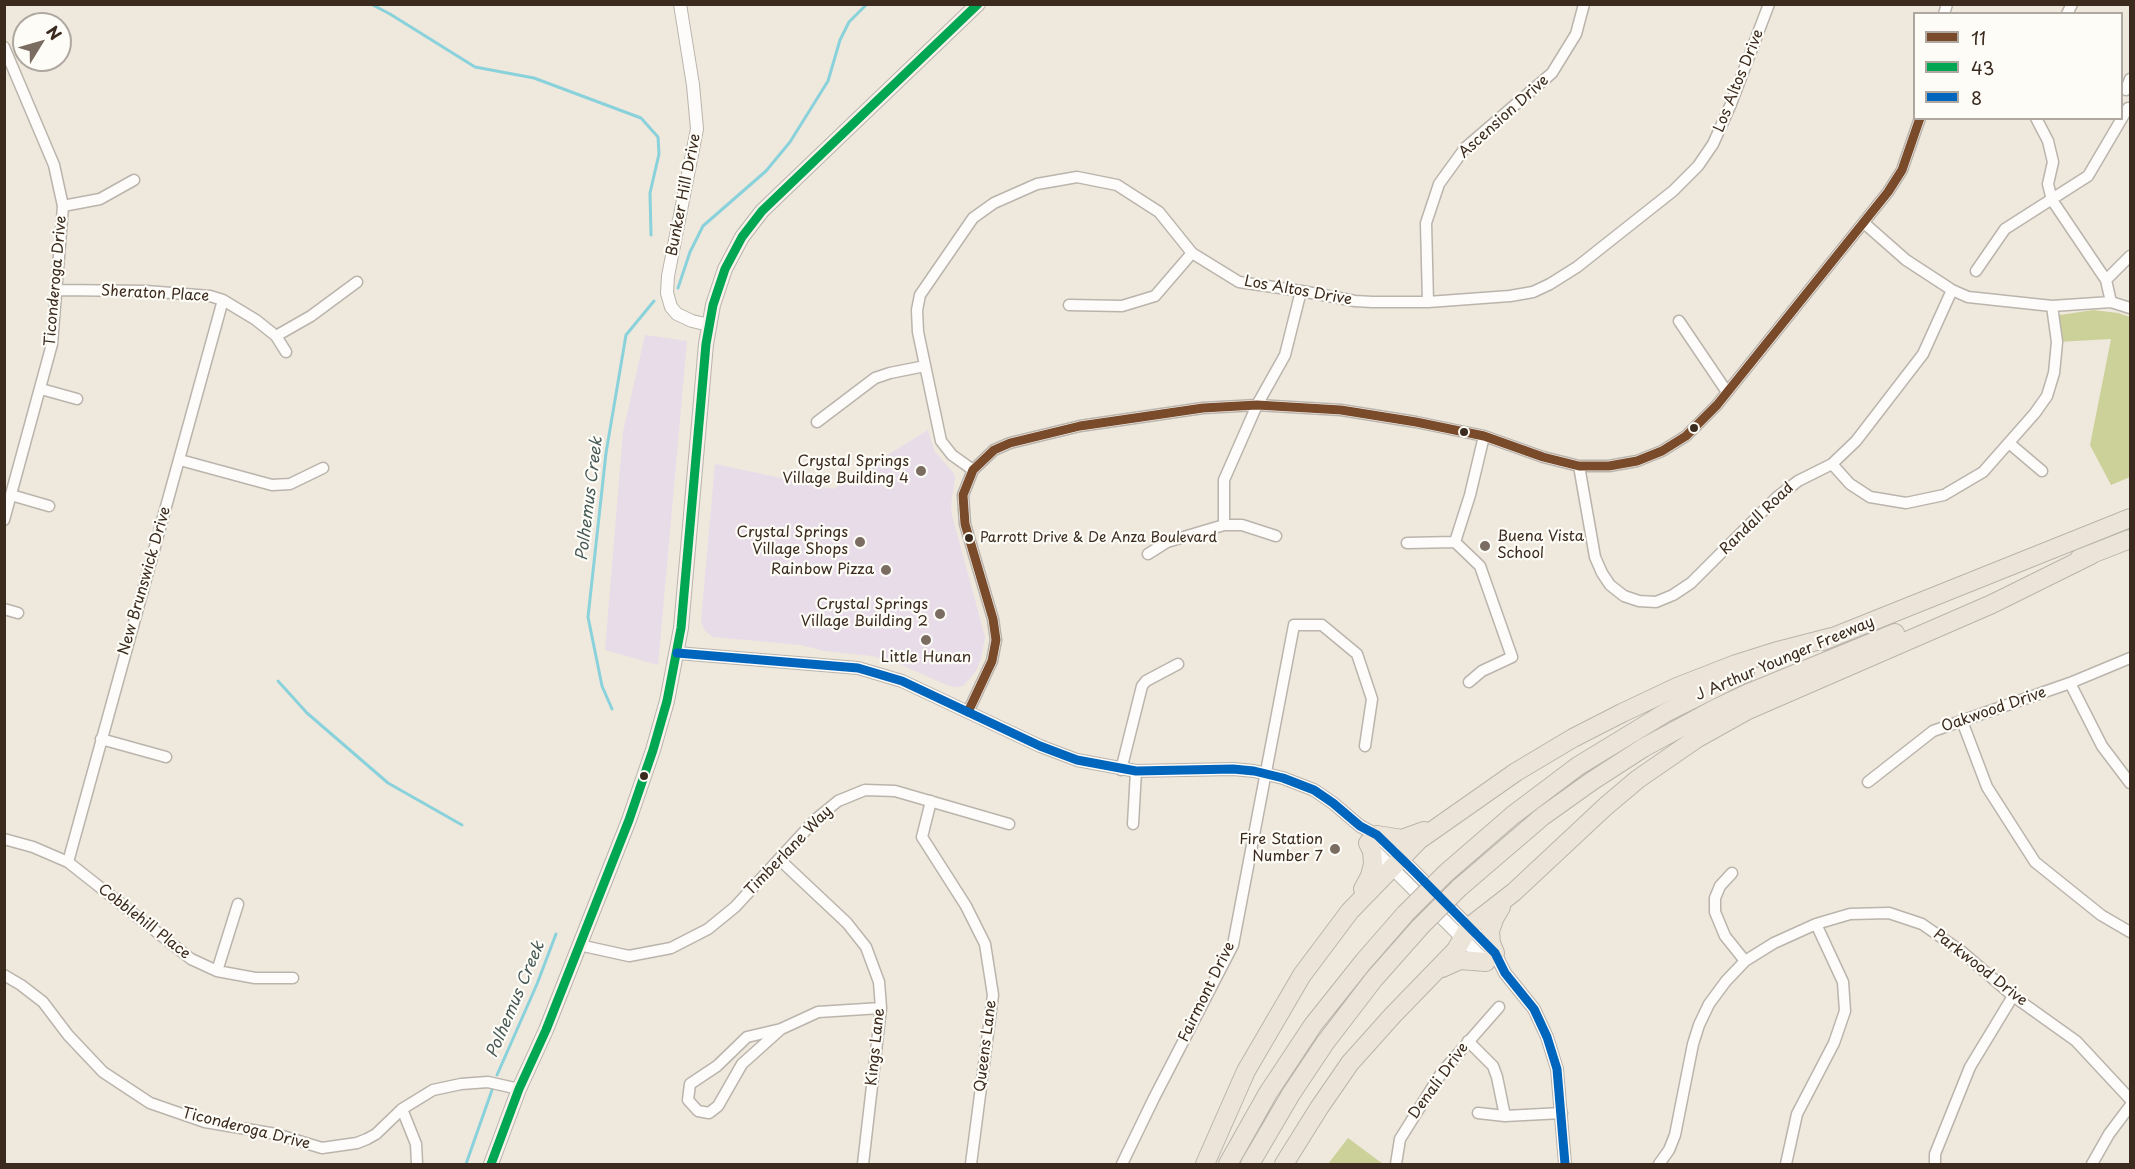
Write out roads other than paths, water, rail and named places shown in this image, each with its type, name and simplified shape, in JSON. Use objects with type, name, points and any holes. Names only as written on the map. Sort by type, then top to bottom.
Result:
[{"type":"highway","name":"J Arthur Younger Freeway","points":[[1228,1164],[1268,1093],[1313,1025],[1357,968],[1405,914],[1446,873],[1529,802],[1578,766],[1621,739],[1720,685],[1832,637],[2130,518]]},
{"type":"highway","name":"J Arthur Younger Freeway","points":[[1250,1164],[1280,1111],[1324,1043],[1374,979],[1420,927],[1459,888],[1511,842],[1567,798],[1617,764],[1679,728],[1770,684],[2130,539]]},
{"type":"highway","points":[[1284,1164],[1313,1116],[1350,1064],[1466,933],[1627,788],[1672,754],[1707,732],[1779,696],[1992,604],[2091,555]]},
{"type":"highway","points":[[1350,911],[1419,840],[1536,760],[1630,708],[1677,687],[1736,664],[1832,637]]},
{"type":"highway","points":[[1205,1164],[1238,1088],[1265,1035],[1302,975],[1350,911],[1367,882],[1373,868],[1372,839],[1402,838],[1439,825]]},
{"type":"highway","points":[[1430,976],[1456,961],[1491,958],[1491,926],[1498,912],[1514,892]]},
{"type":"main road","points":[[491,1164],[645,776],[665,710],[677,653],[709,325],[725,269],[751,223],[978,4]]},
{"type":"street","name":"Bunker Hill Drive","points":[[680,4],[693,85],[697,129],[668,276],[667,293],[677,314],[709,325]]},
{"type":"street","name":"Ascension Drive","points":[[1428,302],[1426,224],[1439,184],[1465,148],[1552,73],[1576,34],[1584,4]]},
{"type":"street","name":"Los Altos Drive","points":[[973,470],[952,455],[941,441],[918,332],[917,310],[920,295],[973,218],[994,204],[1037,184],[1077,177],[1117,184],[1159,212],[1192,253],[1239,282],[1355,301],[1428,302],[1510,296],[1533,292],[1576,267],[1673,191],[1698,166],[1713,144],[1745,69],[1769,4]]},
{"type":"street","name":"Ticonderoga Drive","points":[[4,47],[54,165],[63,206],[52,344],[4,520]]},
{"type":"street","points":[[2123,116],[2128,108]]},
{"type":"street","points":[[968,712],[992,661],[996,640],[993,620],[963,514],[963,495],[973,470],[986,456],[1001,446],[1080,426],[1203,408],[1257,405],[1341,410],[1416,422],[1484,436],[1543,457],[1578,466],[1609,466],[1637,461],[1662,451],[1686,436],[1727,392],[1864,223],[1902,170],[1919,120]]},
{"type":"street","points":[[2037,120],[2048,141],[2053,162],[2048,184],[2052,200],[2106,280],[2111,302]]},
{"type":"street","points":[[1976,271],[2005,229],[2088,176],[2121,120]]},
{"type":"street","points":[[63,206],[100,199],[134,180]]},
{"type":"street","points":[[1864,223],[1906,260],[1952,290],[1968,297],[2052,306],[2111,302],[2130,308]]},
{"type":"street","points":[[1069,305],[1122,306],[1155,296],[1192,253]]},
{"type":"street","points":[[2106,280],[2130,256]]},
{"type":"street","points":[[276,336],[311,316],[357,282]]},
{"type":"street","name":"Sheraton Place","points":[[58,290],[196,293],[224,300],[276,336],[286,352]]},
{"type":"street","name":"Randall Road","points":[[1578,466],[1595,557],[1610,585],[1624,596],[1639,601],[1656,602],[1673,595],[1691,584],[1776,498],[1798,481],[1832,464],[1856,441],[1923,354],[1952,290]]},
{"type":"street","points":[[1224,525],[1224,480],[1257,405],[1285,355],[1301,291]]},
{"type":"street","name":"New Brunswick Drive","points":[[68,862],[224,300]]},
{"type":"street","points":[[1832,464],[1850,484],[1870,497],[1906,504],[1944,495],[1983,472],[2047,396],[2054,373],[2057,342],[2052,306]]},
{"type":"street","points":[[1679,321],[1727,392]]},
{"type":"street","points":[[817,422],[875,378],[925,366]]},
{"type":"street","points":[[41,389],[77,399]]},
{"type":"street","points":[[1455,542],[1470,495],[1484,436]]},
{"type":"street","points":[[2009,443],[2042,471]]},
{"type":"street","points":[[180,460],[272,485],[290,484],[323,468]]},
{"type":"street","points":[[11,495],[49,506]]},
{"type":"street","points":[[1148,554],[1167,542],[1224,525],[1242,525],[1275,536]]},
{"type":"street","points":[[1407,543],[1455,542],[1480,566],[1512,657],[1482,671],[1469,682]]},
{"type":"street","points":[[4,609],[18,613]]},
{"type":"street","name":"Fairmont Drive","points":[[1122,1164],[1233,945],[1294,625],[1322,625],[1356,654],[1372,699],[1365,746]]},
{"type":"street","points":[[677,653],[858,668],[902,681],[1063,756],[1091,764],[1136,771],[1233,769],[1265,773],[1314,790],[1360,826],[1491,958],[1534,1009],[1547,1037],[1557,1069],[1565,1164]]},
{"type":"street","name":"Oakwood Drive","points":[[1868,782],[1933,731],[2070,683],[2130,658]]},
{"type":"street","points":[[1120,770],[1142,686],[1146,681],[1178,664]]},
{"type":"street","points":[[2070,683],[2102,746],[2130,783]]},
{"type":"street","points":[[1962,721],[1987,787],[2035,862],[2101,915],[2130,932]]},
{"type":"street","points":[[101,739],[166,757]]},
{"type":"street","points":[[1133,824],[1136,771]]},
{"type":"street","name":"Timberlane Way","points":[[579,945],[629,956],[671,948],[708,928],[735,907],[816,819],[838,801],[865,790],[895,791],[1009,824]]},
{"type":"street","name":"Queens Lane","points":[[931,801],[922,837],[966,906],[985,944],[993,995],[971,1164]]},
{"type":"street","name":"Cobblehill Place","points":[[4,839],[33,847],[68,862],[191,959],[218,971],[255,978],[293,978]]},
{"type":"street","name":"Kings Lane","points":[[779,860],[847,923],[866,947],[879,982],[881,1008],[863,1164]]},
{"type":"street","points":[[1732,873],[1720,886],[1715,898],[1715,912],[1725,936],[1745,961]]},
{"type":"street","points":[[218,971],[238,904]]},
{"type":"street","name":"Parkwood Drive","points":[[1659,1164],[1669,1150],[1678,1127],[1693,1044],[1699,1025],[1709,1004],[1726,981],[1745,961],[1774,943],[1816,924],[1850,914],[1889,913],[1922,924],[1961,951],[2013,996],[2076,1041],[2130,1099]]},
{"type":"street","points":[[1786,1164],[1797,1114],[1834,1042],[1845,1011],[1843,982],[1816,924]]},
{"type":"street","name":"Ticonderoga Drive","points":[[4,975],[38,998],[85,1054],[118,1083],[150,1103],[205,1122],[258,1130],[322,1148],[357,1143],[367,1139],[376,1134],[402,1109],[433,1090],[447,1086],[488,1082],[519,1089]]},
{"type":"street","points":[[1935,1164],[1935,1154],[1970,1067],[2013,996]]},
{"type":"street","name":"Denali Drive","points":[[1396,1164],[1400,1139],[1406,1127],[1442,1072],[1499,1006]]},
{"type":"street","points":[[781,1029],[742,1064],[718,1106],[709,1113],[698,1111],[688,1100],[690,1084],[717,1066],[747,1037],[781,1029],[818,1012],[881,1008]]},
{"type":"street","points":[[1468,1041],[1493,1066],[1505,1116]]},
{"type":"street","points":[[2092,1164],[2109,1134],[2130,1106]]},
{"type":"street","points":[[402,1109],[416,1144],[417,1164]]},
{"type":"street","points":[[1478,1113],[1505,1116],[1562,1113]]},
{"type":"waterway","points":[[371,4],[475,67],[534,78],[641,118],[658,137],[659,154],[650,193],[651,235]]},
{"type":"waterway","name":"Polhemus Creek","points":[[678,288],[690,252],[703,226],[766,171],[790,142],[828,81],[840,40],[849,22],[867,4]]},
{"type":"waterway","name":"Polhemus Creek","points":[[612,709],[602,686],[588,617],[606,453],[626,335],[654,301]]},
{"type":"waterway","points":[[278,681],[307,713],[388,783],[462,825]]},
{"type":"waterway","name":"Polhemus Creek","points":[[497,1075],[556,934]]},
{"type":"waterway","points":[[466,1164],[492,1090]]},
{"type":"place","name":"Crystal Springs Village Building 4","points":[[921,471]]},
{"type":"place","name":"Parrott Drive & De Anza Boulevard","points":[[969,538]]},
{"type":"place","name":"Crystal Springs Village Shops","points":[[860,542]]},
{"type":"place","name":"Buena Vista School","points":[[1485,546]]},
{"type":"place","name":"Rainbow Pizza","points":[[886,570]]},
{"type":"place","name":"Crystal Springs Village Building 2","points":[[940,614]]},
{"type":"place","name":"Little Hunan","points":[[926,640]]},
{"type":"place","name":"Fire Station Number 7","points":[[1335,849]]}]
